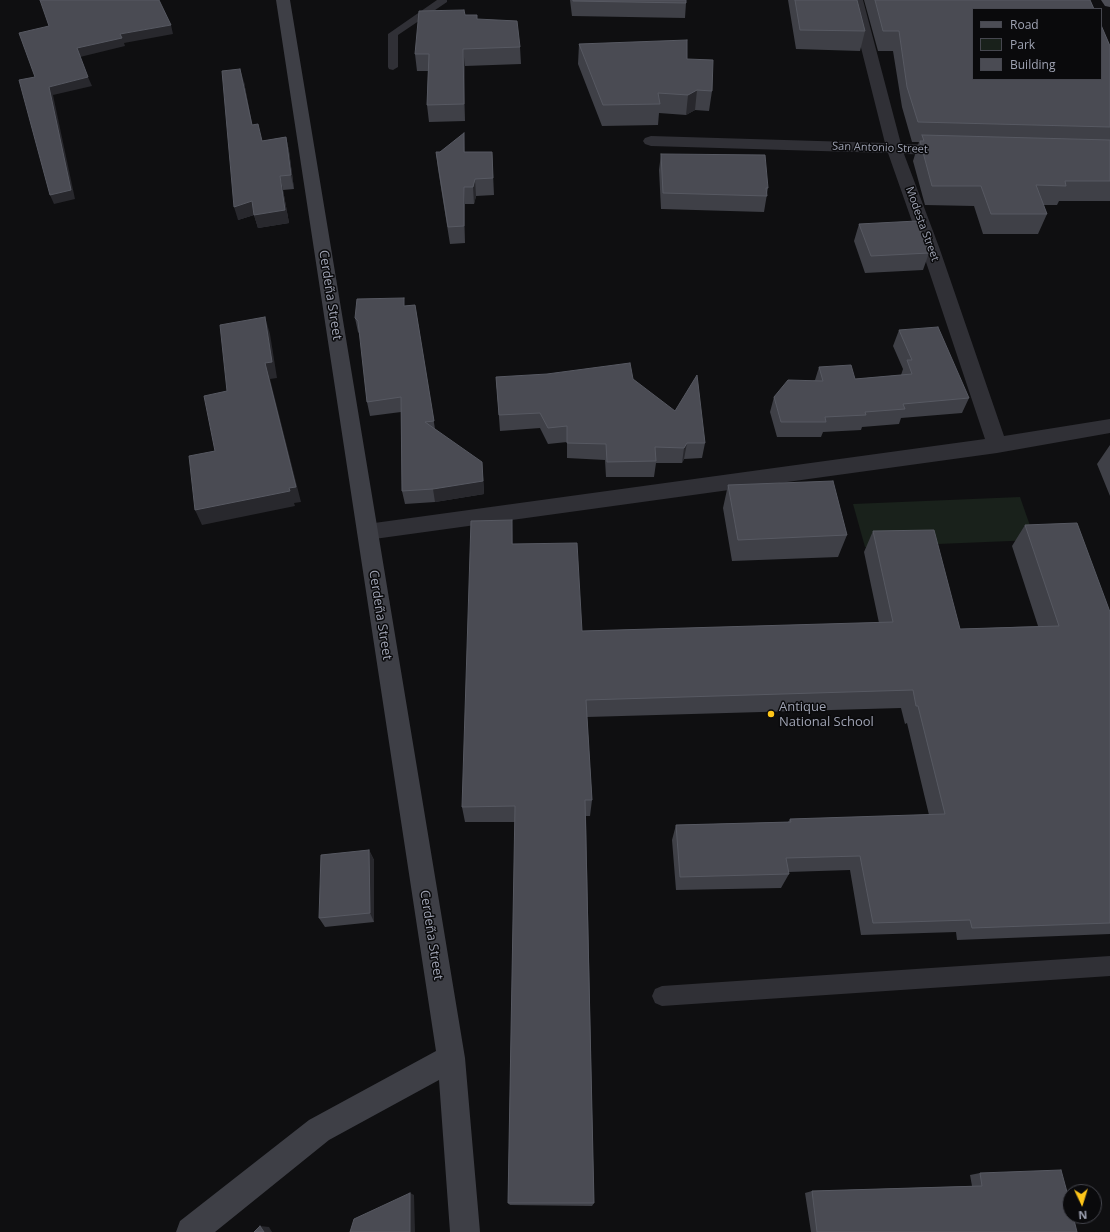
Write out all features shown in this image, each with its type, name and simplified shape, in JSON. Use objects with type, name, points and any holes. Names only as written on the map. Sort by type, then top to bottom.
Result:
[{"type":"main road","name":"Cerdeña Street","points":[[283,0],[450,1058],[466,1232]]},
{"type":"main road","points":[[191,1232],[319,1130],[450,1058]]},
{"type":"street","name":"Modesta Street","points":[[856,0],[894,148],[930,246],[997,445]]},
{"type":"street","name":"San Antonio Street","points":[[651,141],[958,150]]},
{"type":"street","points":[[367,532],[997,445],[1110,426]]},
{"type":"lane","points":[[393,67],[393,34],[442,2],[442,0]]},
{"type":"lane","points":[[662,996],[1110,966]]},
{"type":"green space","points":[[1020,497],[1035,540],[865,547],[853,504]]},
{"type":"building","points":[[40,0],[159,0],[171,25],[120,34],[122,38],[77,48],[88,77],[49,87],[71,190],[50,195],[19,80],[35,77],[19,33],[49,26]]},
{"type":"building","points":[[686,0],[686,3],[573,1]]},
{"type":"building","points":[[795,0],[857,0],[865,31],[800,30]]},
{"type":"building","points":[[875,0],[1090,0],[1094,8],[972,8],[972,80],[1102,80],[1102,27],[1110,46],[1110,127],[918,122],[907,87],[899,31],[883,31]]},
{"type":"building","points":[[464,10],[465,15],[477,15],[477,19],[517,21],[520,47],[463,49],[464,104],[427,105],[429,54],[415,54],[419,11]]},
{"type":"building","points":[[687,40],[687,59],[713,60],[712,91],[697,90],[688,95],[658,93],[660,104],[603,105],[579,44]]},
{"type":"building","points":[[240,69],[252,125],[258,124],[262,141],[286,137],[291,175],[280,176],[285,210],[254,215],[252,201],[234,207],[222,71]]},
{"type":"building","points":[[464,133],[464,152],[492,152],[493,178],[475,179],[473,187],[464,187],[464,226],[448,227],[436,152],[440,152]]},
{"type":"building","points":[[922,135],[1110,140],[1110,181],[1065,181],[1066,186],[1036,185],[1047,214],[991,214],[981,186],[932,186],[920,141],[924,141]]},
{"type":"building","points":[[661,154],[765,155],[768,188],[766,188],[767,196],[663,193]]},
{"type":"building","points":[[917,221],[929,253],[871,256],[859,224]]},
{"type":"building","points":[[404,298],[404,306],[415,305],[434,421],[425,422],[482,462],[483,481],[433,489],[402,491],[401,397],[367,402],[358,321],[355,318],[357,299]]},
{"type":"building","points":[[265,317],[272,362],[265,363],[296,487],[289,488],[290,491],[195,510],[189,456],[215,451],[204,396],[227,391],[220,325]]},
{"type":"building","points":[[938,327],[969,398],[903,404],[905,409],[865,412],[866,415],[825,417],[826,422],[781,422],[774,397],[788,380],[823,381],[819,367],[851,365],[855,379],[912,374],[907,360],[912,360],[899,330]]},
{"type":"building","points":[[630,363],[633,379],[675,411],[697,375],[705,443],[687,443],[684,448],[655,447],[656,461],[607,462],[606,444],[567,443],[567,426],[548,428],[540,413],[499,415],[496,377],[547,374]]},
{"type":"building","points":[[833,481],[847,535],[738,540],[728,485]]},
{"type":"building","points":[[512,520],[512,544],[577,543],[582,631],[893,622],[873,531],[934,530],[960,629],[1059,626],[1025,525],[1077,523],[1110,612],[1110,923],[972,928],[970,920],[873,923],[860,856],[786,858],[789,874],[680,877],[676,825],[791,822],[790,819],[945,814],[913,690],[586,700],[592,800],[585,800],[594,1203],[508,1203],[515,806],[462,807],[471,521]]},
{"type":"building","points":[[369,850],[370,913],[319,918],[321,855]]},
{"type":"building","points":[[1061,1170],[1065,1184],[1062,1184],[1062,1224],[1075,1224],[1077,1232],[817,1232],[812,1191],[982,1186],[980,1173]]},
{"type":"building","points":[[410,1193],[410,1232],[350,1232],[354,1219]]},
{"type":"building","points":[[260,1226],[264,1232],[254,1232]]},
{"type":"place","name":"Antique National School","points":[[771,714]]}]
